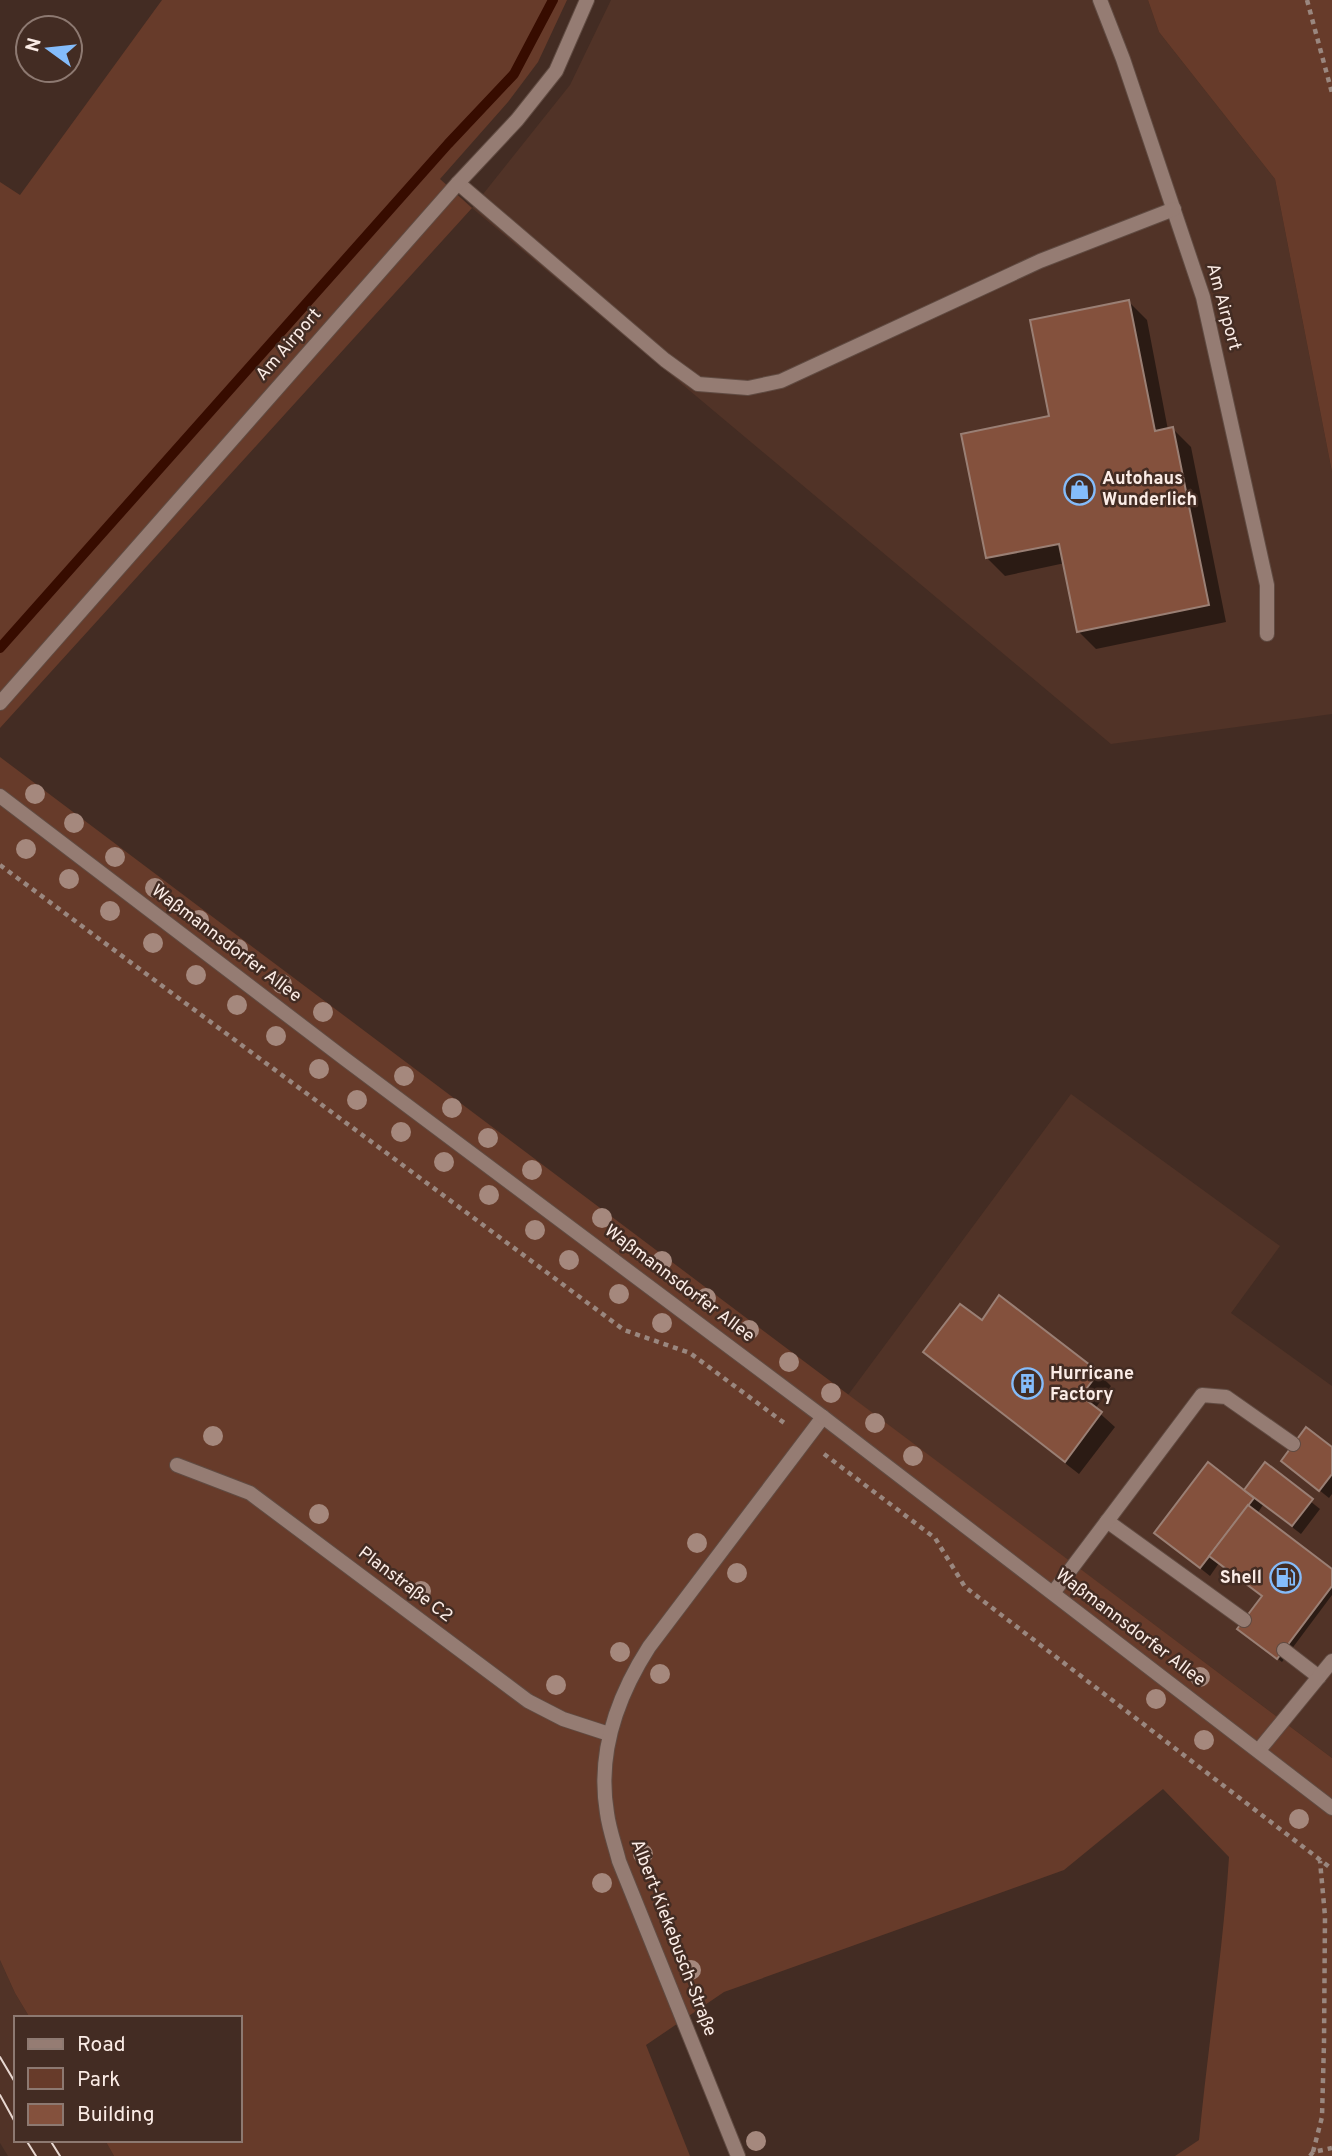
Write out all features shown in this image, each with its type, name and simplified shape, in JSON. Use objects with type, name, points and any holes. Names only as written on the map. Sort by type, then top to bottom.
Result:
[{"type":"street","name":"Am Airport","points":[[0,703],[458,183],[517,120],[556,71],[587,0]]},
{"type":"street","name":"Am Airport","points":[[1100,0],[1124,59],[1203,297],[1267,585],[1267,634]]},
{"type":"street","points":[[458,183],[665,360],[698,384],[748,388],[781,382],[1040,261],[1174,209]]},
{"type":"street","name":"Waßmannsdorfer Allee","points":[[0,796],[345,1059],[823,1417],[1332,1808]]},
{"type":"street","points":[[1053,1593],[1202,1395],[1226,1397],[1293,1444]]},
{"type":"street","name":"Albert-Kiekebusch-Straße","points":[[738,2156],[619,1861],[607,1813],[604,1773],[609,1734],[630,1676],[823,1417]]},
{"type":"street","name":"Planstraße C2","points":[[177,1465],[250,1493],[528,1701],[563,1719],[609,1734]]},
{"type":"street","points":[[1107,1521],[1244,1620]]},
{"type":"street","points":[[1284,1650],[1319,1677]]},
{"type":"street","points":[[1258,1750],[1332,1661]]},
{"type":"path","points":[[1307,0],[1332,93]]},
{"type":"path","points":[[0,865],[624,1330],[690,1353],[807,1440],[935,1538],[965,1587],[1332,1869]]},
{"type":"path","points":[[1311,2154],[1322,2117],[1325,1916],[1320,1861]]},
{"type":"path","points":[[1311,2154],[1332,2148]]},
{"type":"shaded area","points":[[611,0],[1148,0],[1159,32],[1275,179],[1332,472],[1332,714],[1111,744],[472,208],[570,85]]},
{"type":"shaded area","points":[[1071,1094],[1280,1246],[1231,1313],[1332,1386],[1332,1758],[848,1395]]},
{"type":"shaded area","points":[[0,1960],[29,2016],[14,2016],[14,2142],[106,2142],[114,2156],[8,2156],[0,2143]]},
{"type":"green space","points":[[162,0],[567,0],[538,62],[508,102],[440,179],[472,208],[0,728],[0,182],[20,195]]},
{"type":"green space","points":[[1148,0],[1332,0],[1332,472],[1275,179],[1159,32]]},
{"type":"green space","points":[[0,757],[1332,1758],[1332,2156],[1175,2156],[1199,2140],[1229,1857],[1163,1789],[1064,1870],[724,1992],[646,2045],[690,2156],[114,2156],[106,2142],[242,2142],[242,2016],[29,2016],[0,1960]]},
{"type":"building","name":"Autohaus Wunderlich","points":[[1129,300],[1155,431],[1173,427],[1209,605],[1077,632],[1059,544],[986,558],[961,434],[1049,416],[1030,320]]},
{"type":"building","name":"Hurricane Factory","points":[[999,1295],[1099,1372],[1081,1396],[1102,1412],[1065,1462],[923,1352],[960,1304],[982,1320]]},
{"type":"building","points":[[1306,1427],[1332,1447],[1332,1474],[1319,1491],[1281,1461]]},
{"type":"building","points":[[1208,1462],[1254,1498],[1200,1568],[1154,1533]]},
{"type":"building","points":[[1265,1462],[1313,1499],[1292,1526],[1244,1490]]},
{"type":"building","name":"Shell","points":[[1248,1505],[1332,1569],[1332,1586],[1277,1659],[1237,1629],[1262,1596],[1209,1556]]},
{"type":"waterway","points":[[0,648],[448,144],[514,74],[553,0]]},
{"type":"tram line","points":[[0,2057],[14,2081]]},
{"type":"tram line","points":[[0,2095],[14,2120]]},
{"type":"tram line","points":[[27,2142],[36,2156]]},
{"type":"tram line","points":[[51,2142],[60,2156]]},
{"type":"place","name":"Autohaus Wunderlich","points":[[1079,489]]},
{"type":"place","name":"Hurricane Factory","points":[[1027,1384]]},
{"type":"place","name":"Shell","points":[[1285,1578]]}]
